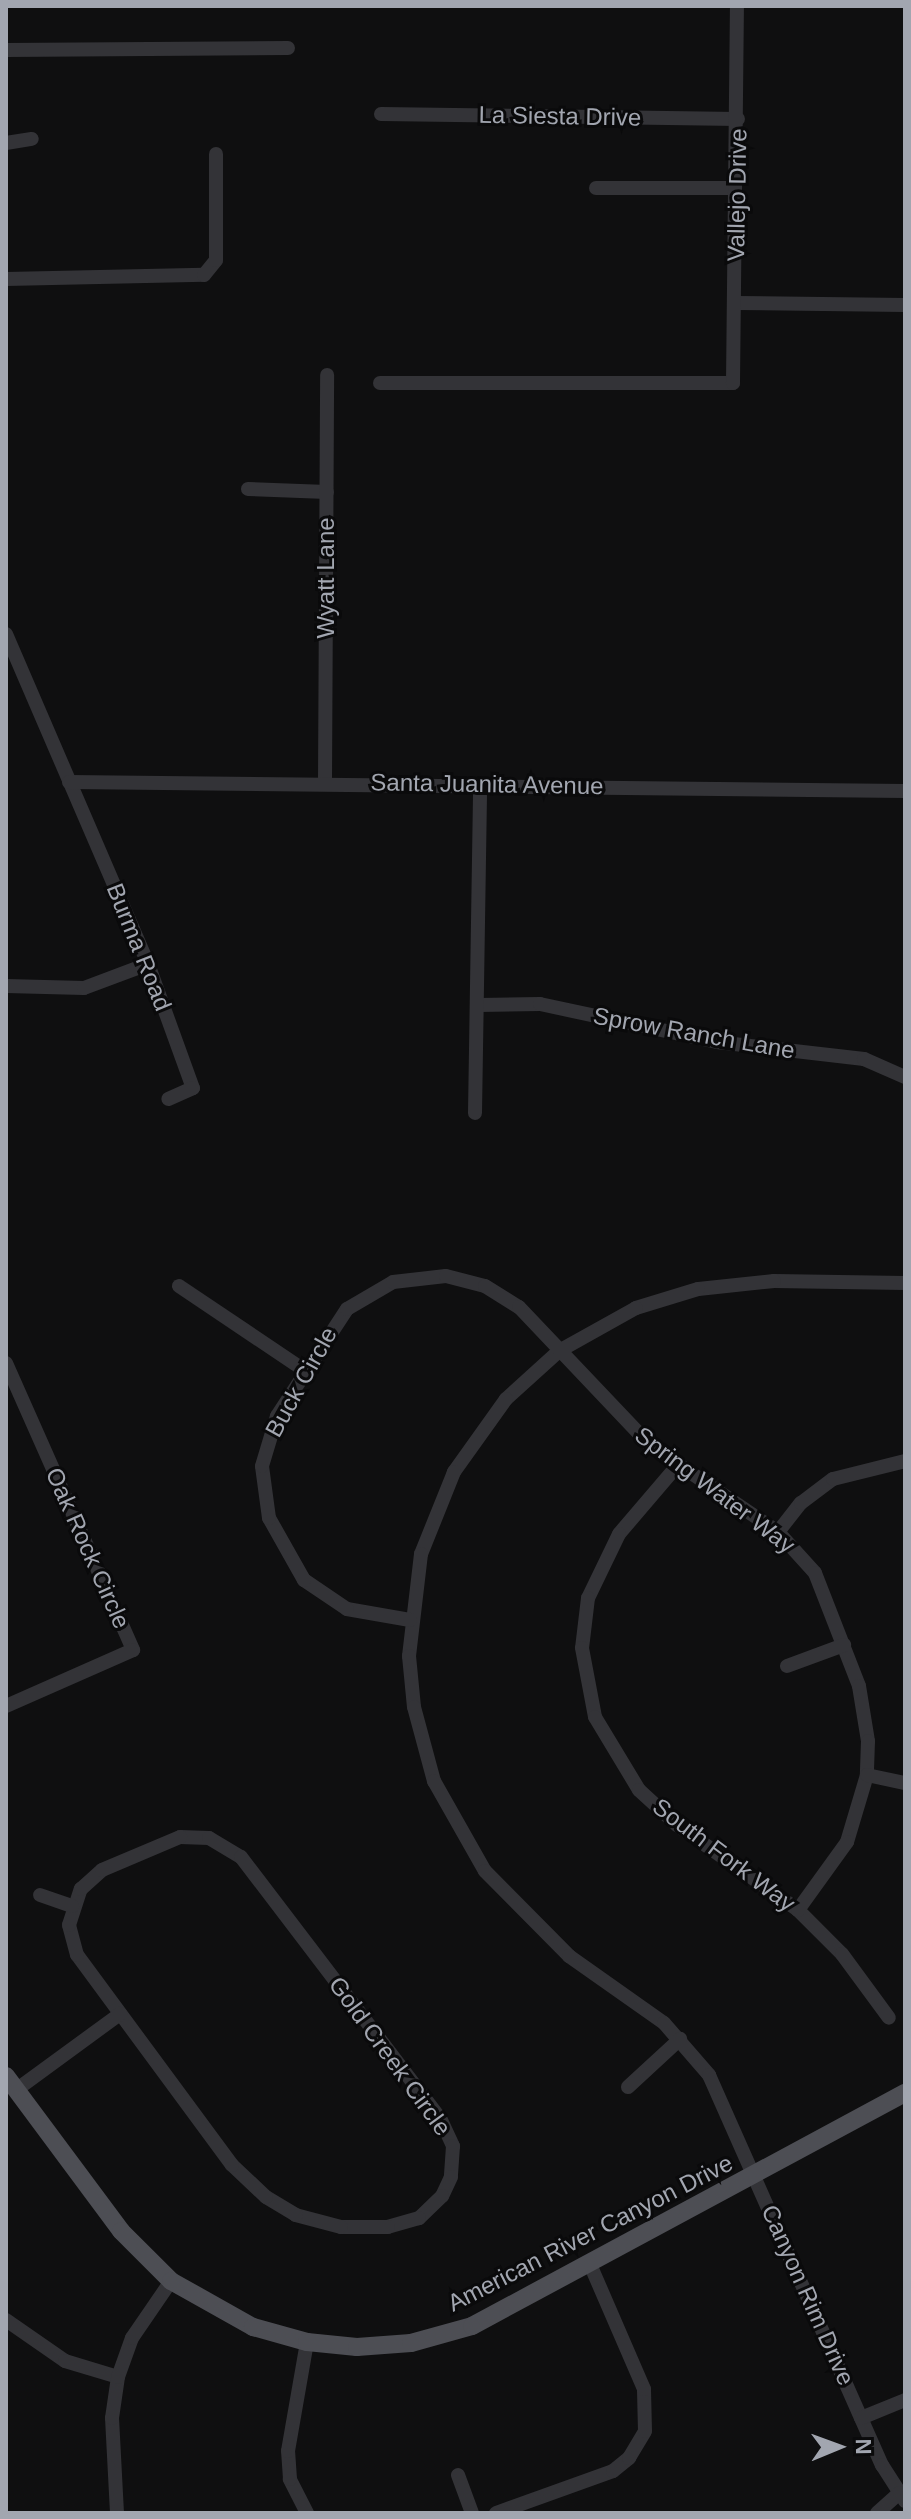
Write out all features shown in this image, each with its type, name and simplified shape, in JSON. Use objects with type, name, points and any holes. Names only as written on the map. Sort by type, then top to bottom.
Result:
[{"type":"main road","name":"American River Canyon Drive","points":[[11,2083],[121,2231],[171,2281],[224,2315],[307,2342],[379,2346],[442,2336],[495,2315],[905,2093]]},
{"type":"street","name":"Vallejo Drive","points":[[380,383],[733,383],[737,303],[737,6]]},
{"type":"street","points":[[6,50],[288,48]]},
{"type":"street","name":"La Siesta Drive","points":[[381,114],[738,119]]},
{"type":"street","points":[[6,143],[32,139]]},
{"type":"street","points":[[6,279],[204,275],[216,260],[216,154]]},
{"type":"street","points":[[596,188],[735,188]]},
{"type":"street","points":[[737,303],[905,305]]},
{"type":"street","name":"Wyatt Lane","points":[[325,781],[327,375]]},
{"type":"street","points":[[248,489],[327,492]]},
{"type":"street","name":"Burma Road","points":[[6,634],[148,964],[193,1088],[168,1099]]},
{"type":"street","name":"Santa Juanita Avenue","points":[[69,782],[325,781],[905,791]]},
{"type":"street","points":[[475,1113],[480,784]]},
{"type":"street","points":[[6,986],[84,988],[148,964]]},
{"type":"street","name":"Sprow Ranch Lane","points":[[479,1005],[540,1004],[717,1042],[864,1059],[905,1077]]},
{"type":"street","name":"Buck Circle","points":[[410,1620],[373,1617],[324,1597],[295,1570],[269,1518],[261,1479],[267,1440],[304,1370],[329,1329],[357,1300],[380,1287],[419,1276],[459,1278],[497,1292],[559,1351]]},
{"type":"street","name":"Canyon Rim Drive","points":[[902,2497],[861,2418],[721,2097],[680,2039],[535,1927],[462,1838],[422,1745],[410,1681],[410,1620],[428,1530],[454,1472],[506,1399],[559,1351],[613,1319],[698,1289],[774,1281],[905,1283]]},
{"type":"street","points":[[179,1286],[304,1370]]},
{"type":"street","name":"Spring Water Way","points":[[559,1351],[625,1422],[677,1466],[778,1532],[815,1573],[865,1708],[867,1775],[847,1842],[798,1910]]},
{"type":"street","name":"Oak Rock Circle","points":[[6,1363],[133,1650],[6,1706]]},
{"type":"street","points":[[778,1532],[801,1503],[833,1479],[905,1461]]},
{"type":"street","name":"South Fork Way","points":[[677,1466],[625,1526],[599,1569],[583,1627],[588,1698],[610,1749],[639,1790],[677,1825],[798,1910],[842,1954],[889,2018]]},
{"type":"street","points":[[787,1666],[844,1645]]},
{"type":"street","points":[[867,1775],[905,1783]]},
{"type":"street","name":"Gold Creek Circle","points":[[199,1836],[234,1850],[440,2118],[454,2157],[448,2188],[419,2218],[388,2227],[341,2227],[286,2210],[232,2165],[120,2014],[72,1944],[72,1906],[94,1876],[170,1841],[199,1836]]},
{"type":"street","points":[[40,1895],[72,1906]]},
{"type":"street","points":[[11,2083],[120,2014]]},
{"type":"street","points":[[628,2087],[680,2039]]},
{"type":"street","points":[[496,2513],[613,2471],[629,2458],[645,2431],[644,2389],[590,2264]]},
{"type":"street","points":[[117,2513],[112,2418],[118,2377],[132,2338],[171,2281]]},
{"type":"street","points":[[6,2320],[65,2361],[118,2377]]},
{"type":"street","points":[[307,2342],[288,2451],[290,2479],[307,2513]]},
{"type":"street","points":[[861,2418],[905,2400]]},
{"type":"street","points":[[458,2475],[472,2513]]},
{"type":"street","points":[[877,2513],[902,2497]]}]
